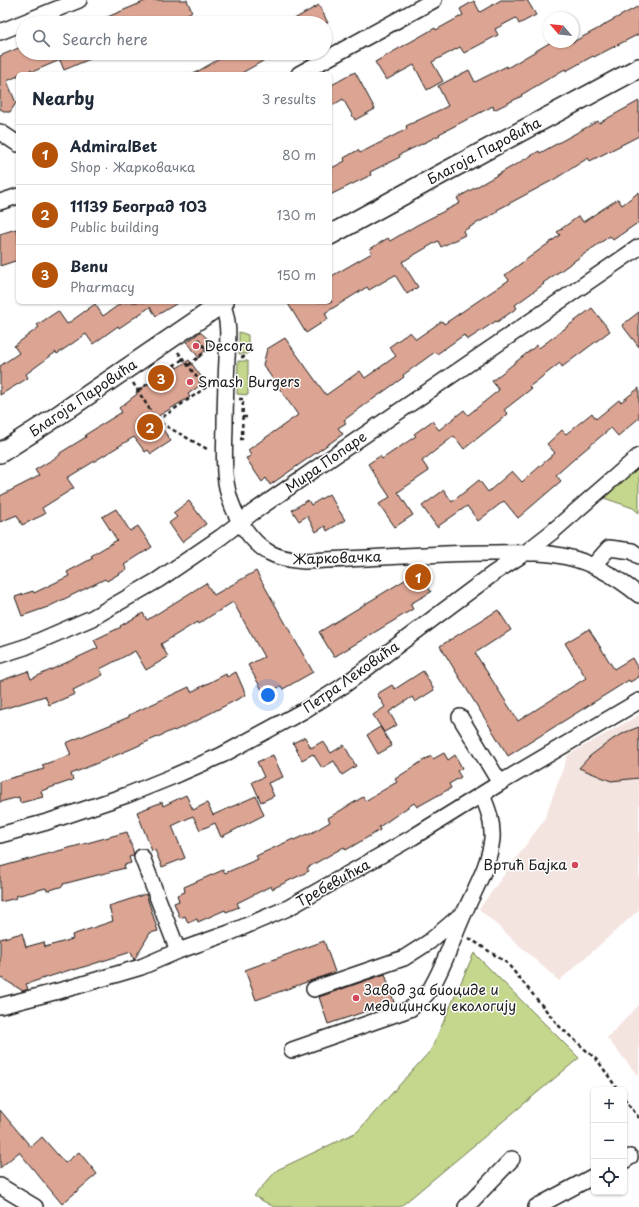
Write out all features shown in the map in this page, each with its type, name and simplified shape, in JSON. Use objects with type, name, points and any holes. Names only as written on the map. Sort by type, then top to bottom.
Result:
[{"type":"main road","name":"Благоја Паровића","points":[[332,234],[639,68]]},
{"type":"main road","name":"Благоја Паровића","points":[[0,453],[50,421],[221,304]]},
{"type":"street","points":[[40,16],[79,0]]},
{"type":"street","points":[[332,56],[434,0]]},
{"type":"street","points":[[0,32],[16,26]]},
{"type":"street","points":[[303,72],[325,60]]},
{"type":"street","points":[[0,132],[16,143]]},
{"type":"street","points":[[0,202],[16,197]]},
{"type":"street","name":"Мира Попаре","points":[[0,655],[24,647],[92,618],[158,580],[221,538],[252,513],[344,449],[639,247]]},
{"type":"street","name":"Жарковачка","points":[[222,304],[227,321],[228,336],[224,478],[231,505],[251,538],[261,548],[279,558],[304,561],[448,553],[525,553],[568,557],[593,566],[617,578],[639,595]]},
{"type":"street","name":"Петра Лековића","points":[[0,835],[47,822],[127,795],[174,776],[229,752],[305,710],[343,686],[494,573],[525,553],[552,532],[639,456]]},
{"type":"street","points":[[593,566],[609,548],[632,551],[639,556]]},
{"type":"street","name":"Требевићка","points":[[0,1006],[141,967],[288,908],[413,837],[500,783],[639,701]]},
{"type":"street","points":[[460,717],[500,783]]},
{"type":"street","points":[[292,1050],[410,1009],[420,1002],[430,989],[442,966],[487,861],[492,839],[491,818],[482,795]]},
{"type":"street","points":[[142,857],[178,951]]},
{"type":"street","points":[[314,989],[404,958],[429,942],[464,913]]},
{"type":"street","points":[[466,1207],[512,1159]]},
{"type":"street","points":[[536,1207],[591,1178]]},
{"type":"street","points":[[0,1186],[35,1207]]},
{"type":"path","points":[[194,334],[207,351]]},
{"type":"path","points":[[188,365],[213,345]]},
{"type":"path","points":[[175,348],[205,388]]},
{"type":"path","points":[[139,390],[183,359]]},
{"type":"path","points":[[131,380],[139,390],[157,421],[207,449]]},
{"type":"path","points":[[157,421],[205,388],[213,380]]},
{"type":"path","points":[[242,439],[244,399]]},
{"type":"path","points":[[456,931],[507,963],[559,1026],[598,1061],[616,1087]]},
{"type":"path","points":[[627,1102],[639,1118]]},
{"type":"shaded area","name":"Вртић Бајка","points":[[639,715],[639,910],[559,981],[479,909],[544,820],[568,755]]},
{"type":"shaded area","points":[[639,1005],[639,1077],[607,1038]]},
{"type":"green space","points":[[239,332],[248,335],[248,354],[239,354]]},
{"type":"green space","points":[[238,361],[248,361],[248,395],[237,394]]},
{"type":"green space","points":[[639,466],[639,513],[633,508],[604,498]]},
{"type":"green space","points":[[474,953],[579,1058],[400,1207],[274,1207],[254,1196],[277,1170],[357,1132],[431,1050]]},
{"type":"building","points":[[148,0],[187,0],[192,12],[182,16],[110,16]]},
{"type":"building","points":[[501,0],[527,0],[536,15],[519,24],[516,18],[495,29],[498,35],[464,53],[460,47],[432,62],[443,81],[427,90],[414,65],[386,80],[375,62],[435,28],[436,30],[463,15],[460,9],[474,1],[480,12]]},
{"type":"building","points":[[319,5],[324,16],[299,16]]},
{"type":"building","points":[[639,6],[639,34],[566,71],[565,69],[521,95],[522,96],[494,110],[493,106],[439,134],[440,135],[399,155],[400,157],[370,172],[371,175],[332,194],[332,168],[345,161],[344,158],[358,150],[360,153],[407,129],[406,126],[448,106],[438,86],[469,70],[475,82],[507,66],[507,68],[543,47],[543,48],[579,48],[579,39]]},
{"type":"building","points":[[16,49],[16,60],[60,60],[32,72],[31,70],[26,72],[16,72],[16,77],[7,81],[16,103],[10,112],[6,112],[0,109],[0,56]]},
{"type":"building","points":[[60,60],[88,60],[64,70]]},
{"type":"building","points":[[218,60],[265,60],[244,72],[197,72]]},
{"type":"building","points":[[355,72],[375,109],[355,120],[343,99],[332,106],[332,85]]},
{"type":"building","points":[[639,101],[639,136],[590,161],[588,158],[555,179],[497,210],[497,212],[463,231],[465,235],[441,247],[438,241],[402,262],[418,287],[407,294],[395,275],[369,290],[367,287],[325,313],[328,319],[306,333],[288,304],[332,304],[332,276],[372,253],[370,249],[388,238],[390,241],[460,203],[457,198],[539,151],[540,153],[598,121],[599,123]]},
{"type":"building","points":[[639,192],[639,222],[613,240],[610,236],[543,283],[544,284],[515,305],[517,308],[497,322],[496,321],[467,340],[464,335],[437,354],[435,352],[403,375],[404,377],[344,420],[346,423],[338,428],[343,434],[270,485],[266,478],[262,482],[246,458],[251,456],[248,450],[298,415],[263,365],[267,349],[285,338],[326,395],[360,371],[365,378],[396,356],[389,347],[410,332],[416,339],[442,321],[444,324],[509,280],[505,275],[560,235],[557,232],[579,216],[583,222],[618,199],[622,205]]},
{"type":"building","points":[[16,229],[16,261],[0,266],[0,234]]},
{"type":"building","points":[[95,304],[103,316],[120,304],[176,304],[156,316],[150,307],[119,328],[118,326],[93,344],[86,334],[57,354],[56,352],[26,374],[28,378],[0,395],[0,366],[19,353],[14,346],[39,327],[37,325],[58,311],[67,324]]},
{"type":"building","points":[[592,308],[610,331],[562,367],[560,363],[529,387],[531,389],[504,410],[508,414],[464,449],[454,436],[422,461],[429,471],[398,492],[413,515],[395,527],[379,504],[390,497],[368,464],[380,456],[382,459],[416,436],[414,434],[432,421],[439,430],[464,410],[468,415],[499,390],[492,381],[537,345],[539,348]]},
{"type":"building","points":[[639,312],[639,347],[622,325]]},
{"type":"building","points":[[200,332],[208,339],[210,344],[199,358],[187,342]]},
{"type":"building","points":[[189,360],[205,382],[188,394],[190,397],[155,418],[171,441],[151,454],[148,450],[145,452],[134,437],[67,478],[74,488],[42,508],[45,514],[22,525],[17,515],[0,522],[0,496],[39,476],[35,470],[86,437],[85,435],[122,412],[119,408],[137,394],[136,392],[175,365],[177,368]]},
{"type":"building","points":[[639,388],[639,418],[618,436],[611,428],[556,475],[561,481],[518,518],[504,501],[478,521],[467,506],[437,527],[422,506],[444,490],[452,502],[479,480],[488,492],[512,471],[522,482],[555,453],[547,444],[562,430],[566,434],[592,413],[596,419],[619,400],[621,402]]},
{"type":"building","points":[[329,494],[345,520],[327,531],[325,526],[316,532],[307,516],[299,521],[292,510],[308,500],[311,505]]},
{"type":"building","points":[[189,501],[206,524],[182,542],[169,523],[177,517],[173,513]]},
{"type":"building","points":[[116,509],[130,531],[138,526],[152,547],[124,565],[127,569],[107,581],[105,579],[48,607],[22,616],[15,597],[33,591],[34,593],[69,576],[67,572],[93,558],[91,556],[117,540],[102,517]]},
{"type":"building","points":[[256,571],[313,672],[283,689],[281,686],[265,695],[248,665],[264,657],[233,602],[198,624],[197,622],[161,644],[168,657],[146,670],[135,651],[100,669],[103,675],[73,690],[75,694],[49,705],[45,696],[0,710],[0,681],[28,671],[31,679],[98,648],[94,640],[121,627],[120,626],[143,613],[147,620],[206,583],[214,595]]},
{"type":"building","points":[[418,572],[431,592],[410,604],[413,609],[334,657],[319,632]]},
{"type":"building","points":[[498,610],[511,630],[475,653],[518,721],[586,678],[565,643],[589,629],[614,669],[632,658],[639,670],[639,677],[630,682],[629,680],[508,756],[440,646]]},
{"type":"building","points":[[423,671],[434,690],[415,702],[412,697],[389,712],[397,725],[384,732],[373,715],[385,707],[377,694],[392,685],[395,689]]},
{"type":"building","points":[[236,672],[246,695],[203,718],[71,774],[73,780],[41,791],[43,797],[20,803],[19,797],[0,802],[0,781],[44,769],[42,765],[71,755],[66,743],[129,717],[129,715],[189,687],[191,692],[226,674],[227,677]]},
{"type":"building","points":[[380,727],[392,746],[378,754],[367,735]]},
{"type":"building","points":[[639,727],[639,778],[611,781],[579,768],[590,756],[613,739]]},
{"type":"building","points":[[305,737],[311,748],[323,741],[331,753],[344,745],[356,766],[342,775],[334,761],[322,768],[313,754],[302,760],[293,743]]},
{"type":"building","points":[[444,753],[448,760],[455,755],[462,768],[457,771],[461,777],[449,784],[451,788],[417,807],[414,803],[379,827],[380,830],[346,850],[344,847],[307,868],[309,871],[272,889],[271,886],[237,903],[239,907],[226,912],[225,910],[198,922],[197,919],[188,923],[185,916],[180,918],[174,903],[179,901],[177,895],[185,892],[184,887],[223,870],[225,873],[258,859],[256,856],[293,839],[294,840],[307,834],[308,835],[330,822],[328,818],[363,797],[365,801],[397,782],[395,779],[431,756],[433,759]]},
{"type":"building","points":[[273,755],[283,777],[268,783],[274,796],[261,802],[252,782],[264,777],[257,762]]},
{"type":"building","points":[[186,795],[193,810],[207,803],[213,815],[256,796],[264,815],[221,837],[215,823],[200,830],[193,816],[172,826],[185,858],[162,867],[155,850],[152,851],[137,812],[162,802],[163,806]]},
{"type":"building","points":[[127,832],[134,854],[133,856],[129,857],[131,863],[124,865],[125,868],[63,884],[63,886],[47,891],[46,888],[0,902],[0,867]]},
{"type":"building","points":[[146,894],[158,931],[150,933],[134,960],[131,952],[26,984],[28,989],[23,991],[0,977],[0,939],[22,933],[26,947],[44,942],[45,947],[73,939],[72,935],[113,921],[109,906]]},
{"type":"building","points":[[324,941],[335,972],[256,1000],[245,970]]},
{"type":"building","name":"Завод за биоциде и медицинску екологију","points":[[385,974],[394,1002],[328,1024],[319,997]]},
{"type":"building","points":[[0,1110],[31,1147],[42,1137],[65,1163],[79,1152],[97,1174],[62,1204],[19,1152],[0,1168]]},
{"type":"place","name":"Decora","points":[[196,346]]},
{"type":"place","name":"Benu","points":[[161,378]]},
{"type":"place","name":"Smash Burgers","points":[[190,382]]},
{"type":"place","name":"11139 Београд 103","points":[[150,427]]},
{"type":"place","name":"AdmiralBet","points":[[418,577]]},
{"type":"place","name":"Вртић Бајка","points":[[575,865]]},
{"type":"place","name":"Завод за биоциде и медицинску екологију","points":[[356,998]]}]
